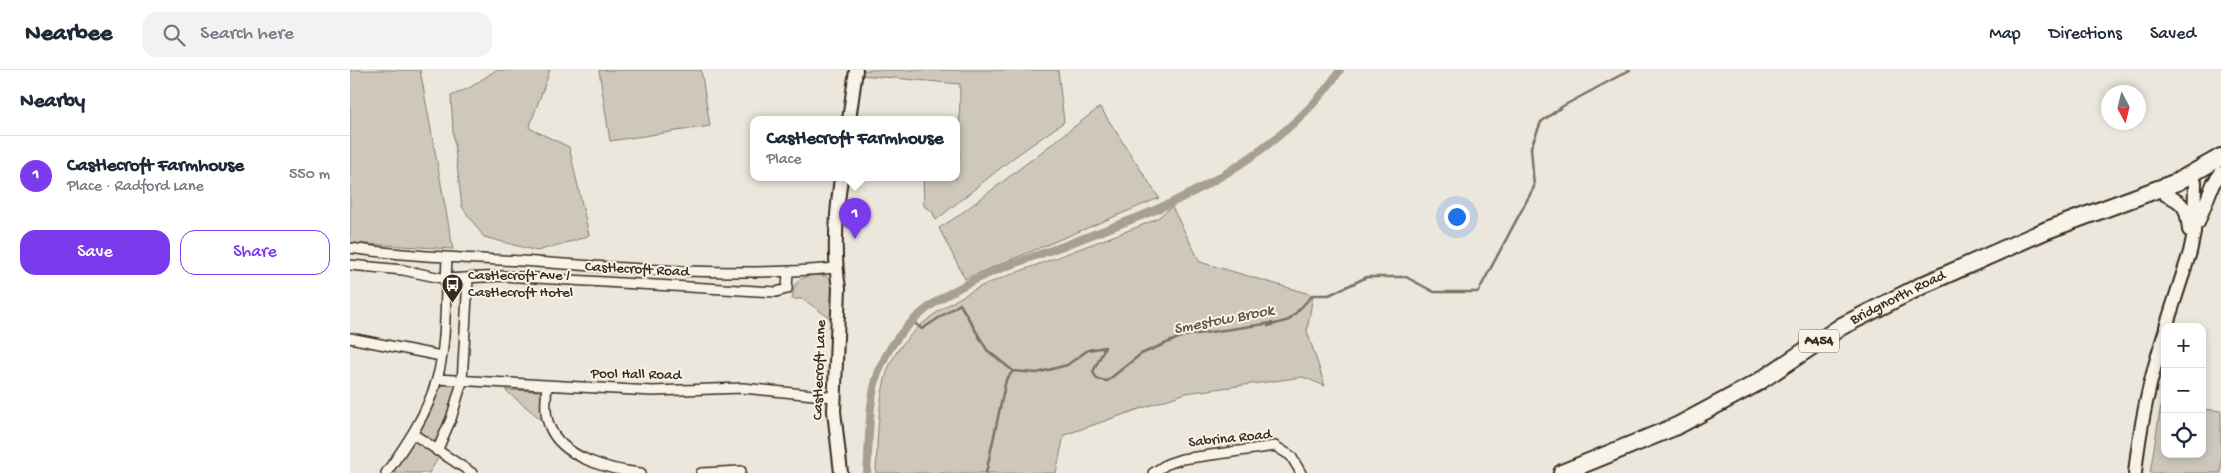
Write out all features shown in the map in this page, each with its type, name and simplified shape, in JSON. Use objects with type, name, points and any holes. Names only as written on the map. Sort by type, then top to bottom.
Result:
[{"type":"highway","name":"Bridgnorth Road","points":[[1562,473],[1677,426],[1757,383],[1842,326],[1902,296],[2047,230],[2194,178],[2221,156]]},
{"type":"highway","name":"Bridgnorth Road","points":[[2080,218],[2166,196],[2221,163]]},
{"type":"street","points":[[850,116],[856,70]]},
{"type":"street","points":[[2167,323],[2190,252],[2194,233],[2213,184],[2221,173]]},
{"type":"street","points":[[2194,178],[2194,233]]},
{"type":"street","name":"Castlecroft Lane","points":[[841,181],[838,201],[836,268],[839,288],[834,425],[841,473]]},
{"type":"street","points":[[2166,196],[2177,200],[2184,206],[2188,220],[2190,252]]},
{"type":"street","name":"Castlecroft Road","points":[[350,248],[447,258],[676,271],[788,272],[836,268]]},
{"type":"street","points":[[386,473],[413,434],[427,407],[437,379],[441,356],[447,258]]},
{"type":"street","name":"Castlecroft Road","points":[[350,265],[403,270],[446,280],[502,276],[776,292],[787,289],[788,272]]},
{"type":"street","points":[[438,451],[452,419],[462,382],[468,279]]},
{"type":"street","points":[[350,338],[441,356]]},
{"type":"street","points":[[2134,473],[2140,425],[2161,344]]},
{"type":"street","name":"Pool Hall Road","points":[[437,379],[462,382],[652,391],[743,388],[834,397]]},
{"type":"street","points":[[547,386],[547,418],[554,435],[562,444],[596,462],[622,471],[642,473]]},
{"type":"street","points":[[413,434],[472,473]]},
{"type":"street","name":"Sabrina Road","points":[[1153,473],[1167,464],[1182,458],[1275,446],[1282,448],[1291,456],[1301,473]]},
{"type":"street","points":[[701,473],[741,471]]},
{"type":"shaded area","points":[[350,70],[420,70],[453,249],[350,243]]},
{"type":"shaded area","points":[[496,70],[550,70],[529,128],[569,147],[589,235],[537,251],[484,237],[462,207],[453,132],[451,96],[471,87]]},
{"type":"shaded area","points":[[599,70],[701,70],[710,126],[610,141]]},
{"type":"shaded area","points":[[862,70],[1058,70],[1064,122],[1013,158],[936,220],[932,211],[924,206],[923,181],[960,181],[960,84],[861,75]]},
{"type":"shaded area","points":[[1100,107],[1159,198],[965,279],[939,228],[958,216]]},
{"type":"shaded area","points":[[1172,207],[1200,262],[1313,295],[1307,331],[1325,386],[1303,377],[1186,393],[1064,435],[1056,473],[876,473],[879,415],[887,371],[900,347],[921,325],[946,306],[986,284],[1140,226],[1156,219]]},
{"type":"shaded area","points":[[826,276],[833,280],[834,321],[803,299],[792,299],[794,288],[798,281],[805,277]]},
{"type":"shaded area","points":[[441,383],[460,384],[437,449],[415,434],[431,409]]},
{"type":"shaded area","points":[[505,390],[539,391],[542,395],[542,420]]},
{"type":"shaded area","points":[[2161,405],[2161,458],[2206,458],[2206,409],[2221,411],[2221,473],[2150,473]]},
{"type":"shaded area","points":[[415,438],[440,455],[429,473],[390,473]]},
{"type":"waterway","points":[[867,473],[871,407],[880,368],[894,343],[912,322],[933,304],[984,276],[1141,216],[1196,190],[1224,174],[1277,138],[1322,94],[1340,70]]},
{"type":"waterway","name":"Smestow Brook","points":[[986,473],[1006,380],[1013,371],[1037,373],[1067,365],[1088,350],[1105,347],[1093,372],[1097,379],[1107,381],[1141,354],[1183,336],[1272,323],[1268,326],[1289,320],[1313,295],[1329,295],[1367,277],[1406,277],[1434,292],[1478,292],[1534,187],[1531,147],[1541,122],[1563,106],[1630,70]]},
{"type":"waterway","points":[[912,321],[922,329],[960,304],[987,350],[1013,371]]},
{"type":"place","name":"Castlecroft Farmhouse","points":[[855,239]]},
{"type":"place","name":"Castlecroft Ave / Castlecroft Hotel","points":[[452,304]]}]
